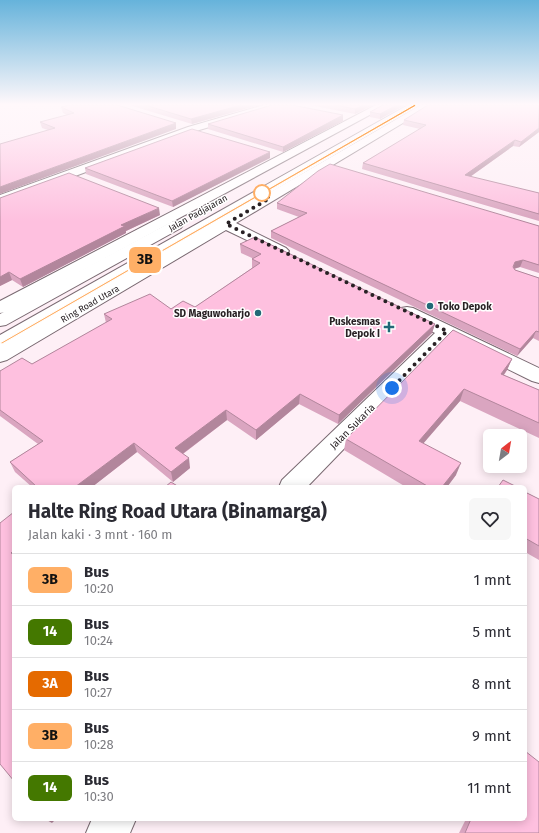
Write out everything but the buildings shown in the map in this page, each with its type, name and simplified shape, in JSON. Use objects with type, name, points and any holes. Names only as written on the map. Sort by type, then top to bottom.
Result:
[{"type":"main road","points":[[0,200],[152,144]]},
{"type":"main road","points":[[0,308],[46,289],[175,215],[285,158],[308,144]]},
{"type":"main road","name":"Jalan Padjajaran","points":[[0,321],[46,289],[321,144]]},
{"type":"main road","name":"Jalan Padjajaran","points":[[0,343],[150,262],[349,144]]},
{"type":"main road","name":"Ring Road Utara","points":[[0,356],[150,262],[226,224],[361,144]]},
{"type":"main road","points":[[265,152],[285,158]]},
{"type":"main road","points":[[327,164],[343,169]]},
{"type":"main road","points":[[71,174],[90,182]]},
{"type":"main road","points":[[158,208],[175,215]]},
{"type":"main road","points":[[226,224],[297,258]]},
{"type":"main road","points":[[390,304],[539,376]]},
{"type":"main road","name":"Jalan Sukaria","points":[[293,485],[447,331]]},
{"type":"main road","points":[[105,833],[115,821]]},
{"type":"bus line","name":"3B","points":[[0,343],[347,144]]},
{"type":"place","name":"Toko Depok","points":[[430,306]]},
{"type":"place","name":"SD Maguwoharjo","points":[[258,313]]},
{"type":"place","name":"Puskesmas Depok I","points":[[389,327]]},
{"type":"route","points":[[262,193],[270,198],[226,224],[447,331],[392,388]]}]
